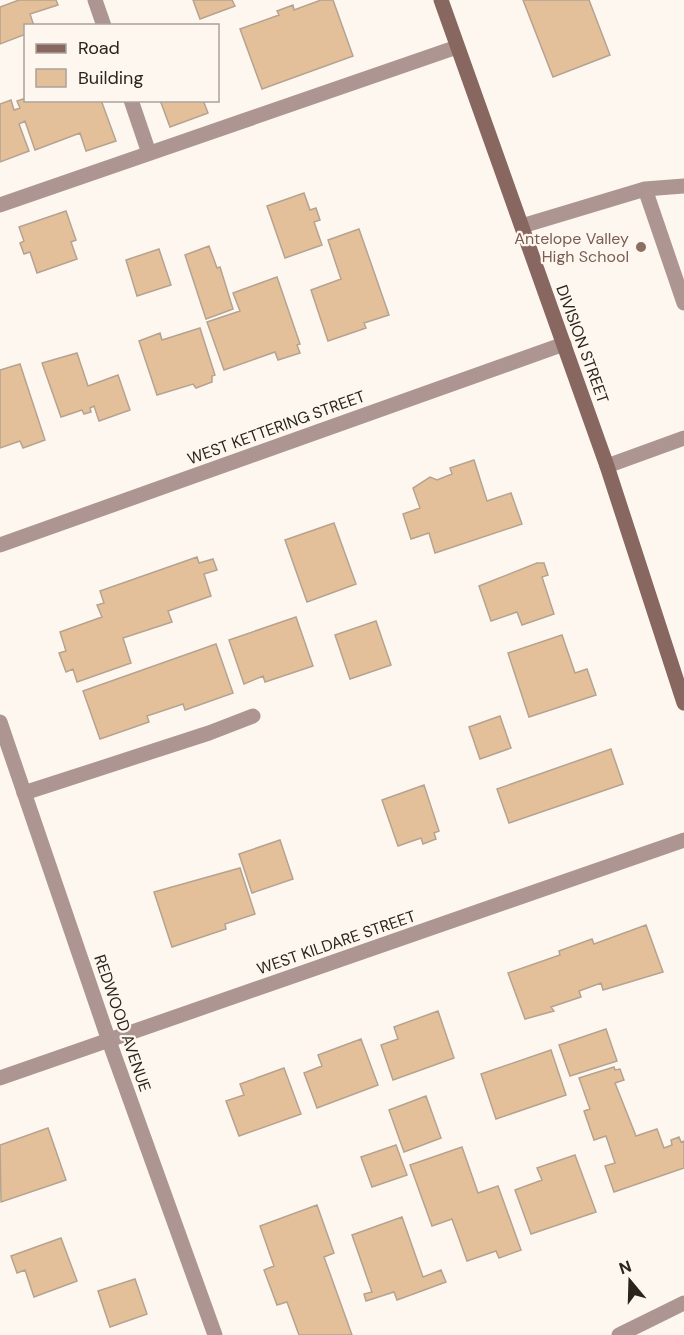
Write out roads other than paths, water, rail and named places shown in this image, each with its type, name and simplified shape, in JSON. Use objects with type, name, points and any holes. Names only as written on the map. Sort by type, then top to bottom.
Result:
[{"type":"main road","name":"DIVISION STREET","points":[[441,0],[678,666],[684,703]]},
{"type":"street","points":[[95,0],[103,24]]},
{"type":"street","points":[[0,205],[457,47]]},
{"type":"street","points":[[132,102],[149,153]]},
{"type":"street","points":[[522,226],[645,189],[684,186]]},
{"type":"street","points":[[645,189],[684,303]]},
{"type":"street","name":"WEST KETTERING STREET","points":[[0,545],[564,344]]},
{"type":"street","points":[[608,466],[684,438]]},
{"type":"street","points":[[24,793],[209,733],[253,716]]},
{"type":"street","name":"REDWOOD AVENUE","points":[[0,722],[109,1041],[215,1335]]},
{"type":"street","name":"WEST KILDARE STREET","points":[[0,1078],[684,840]]},
{"type":"street","points":[[619,1335],[684,1303]]},
{"type":"place","name":"Antelope Valley High School","points":[[641,247]]}]
